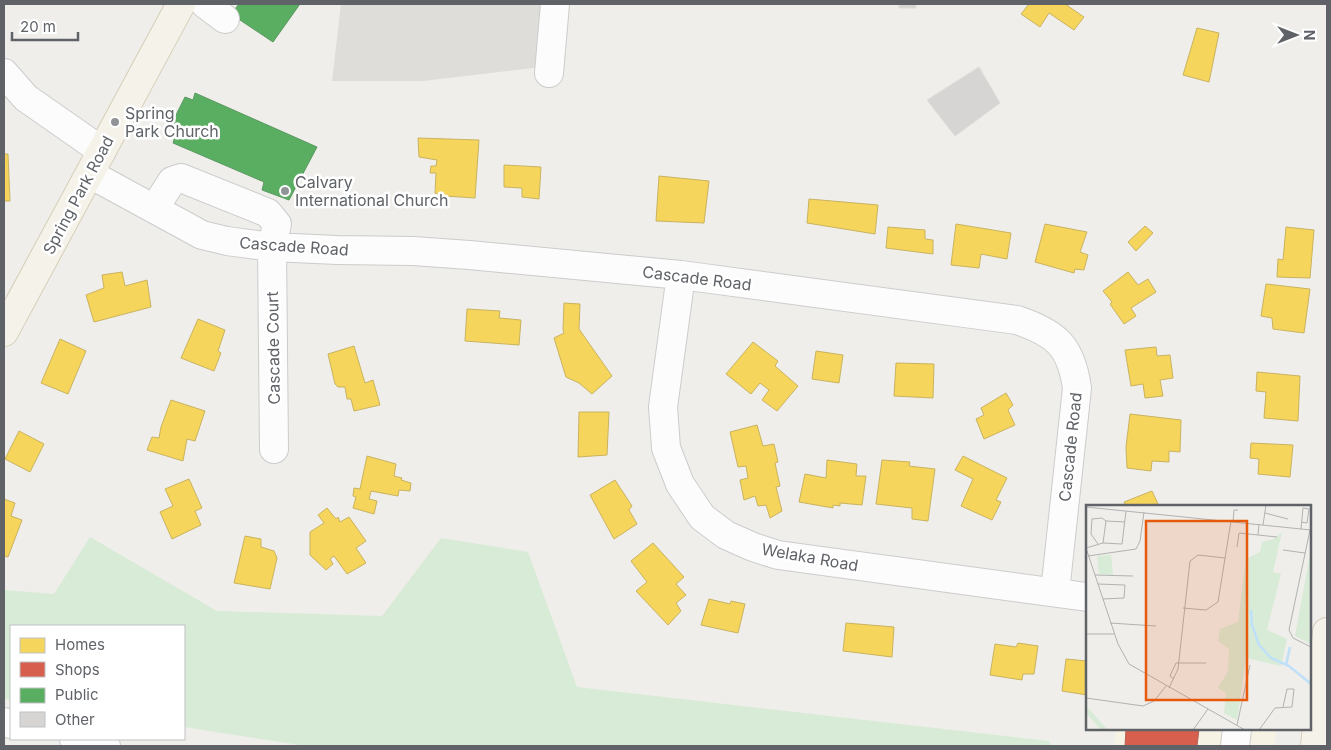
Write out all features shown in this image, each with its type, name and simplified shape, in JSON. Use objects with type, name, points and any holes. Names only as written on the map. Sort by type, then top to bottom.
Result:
[{"type":"main road","name":"Spring Park Road","points":[[4,332],[181,4]]},
{"type":"main road","points":[[1315,746],[1323,640]]},
{"type":"street","points":[[549,72],[555,4]]},
{"type":"street","name":"Cascade Road","points":[[4,73],[26,98],[96,163],[154,209],[202,235],[227,241],[272,247],[413,251],[681,276],[1016,320],[1034,326],[1051,335],[1066,350],[1074,369],[1077,388],[1055,592]]},
{"type":"street","name":"Cascade Court","points":[[154,209],[172,181],[181,178],[268,213],[277,224],[272,247],[274,449]]},
{"type":"street","name":"Welaka Road","points":[[681,276],[663,407],[666,448],[680,484],[702,517],[726,535],[753,547],[778,554],[1086,597]]},
{"type":"street","points":[[1235,746],[1237,730]]},
{"type":"street","points":[[79,740],[106,746]]},
{"type":"shaded area","points":[[341,4],[547,4],[542,67],[423,81],[332,81]]},
{"type":"shaded area","points":[[1116,730],[1276,730],[1274,746],[1114,746]]},
{"type":"green space","points":[[90,537],[217,611],[382,616],[441,538],[528,552],[577,687],[1049,741],[1051,746],[306,746],[185,727],[185,625],[10,625],[10,700],[4,699],[4,590],[54,594]]},
{"type":"building: Homes","points":[[1029,4],[1065,4],[1084,17],[1074,30],[1049,13],[1040,27],[1021,14]]},
{"type":"building: Homes","points":[[1197,28],[1219,33],[1209,82],[1183,75]]},
{"type":"building: Homes","points":[[418,138],[479,140],[475,198],[445,196],[435,193],[436,173],[430,173],[431,166],[436,166],[437,160],[419,157]]},
{"type":"building: Homes","points":[[4,154],[8,154],[10,201],[4,201]]},
{"type":"building: Homes","points":[[504,165],[541,167],[539,199],[522,197],[522,188],[504,187]]},
{"type":"building: Homes","points":[[659,176],[709,181],[704,223],[656,221]]},
{"type":"building: Homes","points":[[809,199],[878,205],[875,234],[807,223]]},
{"type":"building: Homes","points":[[956,224],[1011,233],[1007,259],[981,254],[979,268],[951,265]]},
{"type":"building: Homes","points":[[1045,224],[1087,232],[1080,252],[1088,255],[1084,270],[1075,269],[1074,273],[1035,262]]},
{"type":"building: Homes","points":[[1145,226],[1153,233],[1136,251],[1128,242]]},
{"type":"building: Homes","points":[[888,227],[925,230],[925,239],[933,240],[933,254],[886,248]]},
{"type":"building: Homes","points":[[1286,227],[1314,230],[1310,278],[1277,277],[1278,259],[1283,260]]},
{"type":"building: Homes","points":[[122,272],[125,286],[147,280],[151,307],[94,322],[86,295],[104,288],[102,275]]},
{"type":"building: Homes","points":[[1128,272],[1138,285],[1148,279],[1156,292],[1131,308],[1136,316],[1124,324],[1110,304],[1112,302],[1103,291]]},
{"type":"building: Homes","points":[[1266,284],[1310,289],[1304,333],[1273,329],[1272,318],[1261,316]]},
{"type":"building: Homes","points":[[564,303],[580,304],[579,329],[612,376],[592,394],[579,383],[566,377],[554,338],[564,333]]},
{"type":"building: Homes","points":[[467,309],[500,311],[499,318],[521,320],[519,345],[465,341]]},
{"type":"building: Homes","points":[[198,319],[225,330],[218,351],[221,353],[214,371],[181,358]]},
{"type":"building: Homes","points":[[60,339],[86,351],[68,394],[41,383]]},
{"type":"building: Homes","points":[[753,342],[778,361],[775,366],[798,386],[777,411],[762,400],[769,390],[760,383],[751,394],[726,374]]},
{"type":"building: Homes","points":[[354,346],[365,383],[373,380],[380,405],[354,411],[351,399],[347,399],[345,387],[338,387],[335,384],[328,354]]},
{"type":"building: Homes","points":[[1156,347],[1157,356],[1170,355],[1173,378],[1160,380],[1163,396],[1145,398],[1143,384],[1131,386],[1125,350]]},
{"type":"building: Homes","points":[[816,351],[843,355],[839,383],[812,379]]},
{"type":"building: Homes","points":[[896,363],[934,364],[933,398],[894,396]]},
{"type":"building: Homes","points":[[1257,372],[1300,376],[1298,421],[1264,418],[1266,392],[1256,391]]},
{"type":"building: Homes","points":[[1006,393],[1013,405],[1008,410],[1015,425],[984,439],[976,419],[984,415],[981,408]]},
{"type":"building: Homes","points":[[171,400],[205,411],[195,441],[187,439],[183,461],[147,450],[152,437],[159,438]]},
{"type":"building: Homes","points":[[579,412],[609,412],[607,455],[578,457]]},
{"type":"building: Homes","points":[[1130,414],[1181,420],[1180,452],[1169,451],[1169,462],[1152,461],[1151,471],[1127,468],[1126,447]]},
{"type":"building: Homes","points":[[757,425],[763,446],[774,444],[778,462],[775,463],[780,486],[776,487],[782,511],[770,518],[766,505],[758,506],[755,496],[744,500],[740,480],[748,478],[746,466],[738,467],[730,432]]},
{"type":"building: Homes","points":[[19,431],[44,444],[30,472],[5,459]]},
{"type":"building: Homes","points":[[1251,443],[1293,445],[1290,477],[1258,474],[1259,459],[1250,458]]},
{"type":"building: Homes","points":[[367,456],[396,464],[394,476],[411,483],[410,491],[399,490],[398,496],[371,491],[369,499],[377,501],[374,514],[353,508],[356,497],[353,496],[354,488],[360,489]]},
{"type":"building: Homes","points":[[963,456],[1007,478],[996,500],[1001,502],[992,520],[961,506],[973,479],[955,470]]},
{"type":"building: Homes","points":[[827,460],[857,464],[856,476],[866,476],[862,505],[840,503],[840,506],[833,505],[833,508],[799,502],[805,474],[826,478]]},
{"type":"building: Homes","points":[[882,460],[910,462],[909,466],[935,469],[928,521],[912,519],[912,508],[876,504]]},
{"type":"building: Homes","points":[[189,479],[202,508],[195,511],[201,525],[172,539],[160,512],[173,506],[165,489]]},
{"type":"building: Homes","points":[[615,480],[632,506],[629,510],[637,524],[614,539],[590,495]]},
{"type":"building: Homes","points":[[1152,491],[1159,505],[1126,505],[1124,502]]},
{"type":"building: Homes","points":[[4,499],[15,503],[11,516],[22,520],[8,557],[4,556]]},
{"type":"building: Homes","points":[[327,508],[336,519],[338,517],[340,522],[349,517],[366,541],[356,548],[366,563],[347,574],[334,556],[330,559],[333,564],[326,570],[310,555],[310,532],[324,523],[318,515]]},
{"type":"building: Homes","points":[[245,536],[261,539],[261,547],[274,551],[277,558],[270,589],[234,583]]},
{"type":"building: Homes","points":[[653,543],[684,577],[676,584],[686,595],[676,603],[681,611],[668,625],[636,591],[647,582],[631,561]]},
{"type":"building: Homes","points":[[709,599],[730,604],[731,601],[745,604],[738,633],[701,625]]},
{"type":"building: Homes","points":[[846,623],[894,627],[892,657],[843,651]]},
{"type":"building: Homes","points":[[1018,643],[1038,646],[1034,674],[1023,674],[1022,680],[990,675],[995,644],[1016,647]]},
{"type":"building: Homes","points":[[1066,659],[1086,661],[1086,695],[1062,691]]},
{"type":"building: Shops","points":[[1126,730],[1199,730],[1197,746],[1125,746]]},
{"type":"building: Public","points":[[239,4],[300,4],[273,42],[231,14]]},
{"type":"building: Public","points":[[195,93],[317,147],[289,200],[262,190],[264,182],[173,143],[177,130],[170,127],[185,97],[193,100]]},
{"type":"building: Other","points":[[899,4],[916,4],[916,8],[899,8]]},
{"type":"building: Other","points":[[979,67],[1000,103],[955,136],[927,100]]},
{"type":"place","name":"Spring Park Church","points":[[115,122]]},
{"type":"place","name":"Calvary International Church","points":[[285,191]]}]
